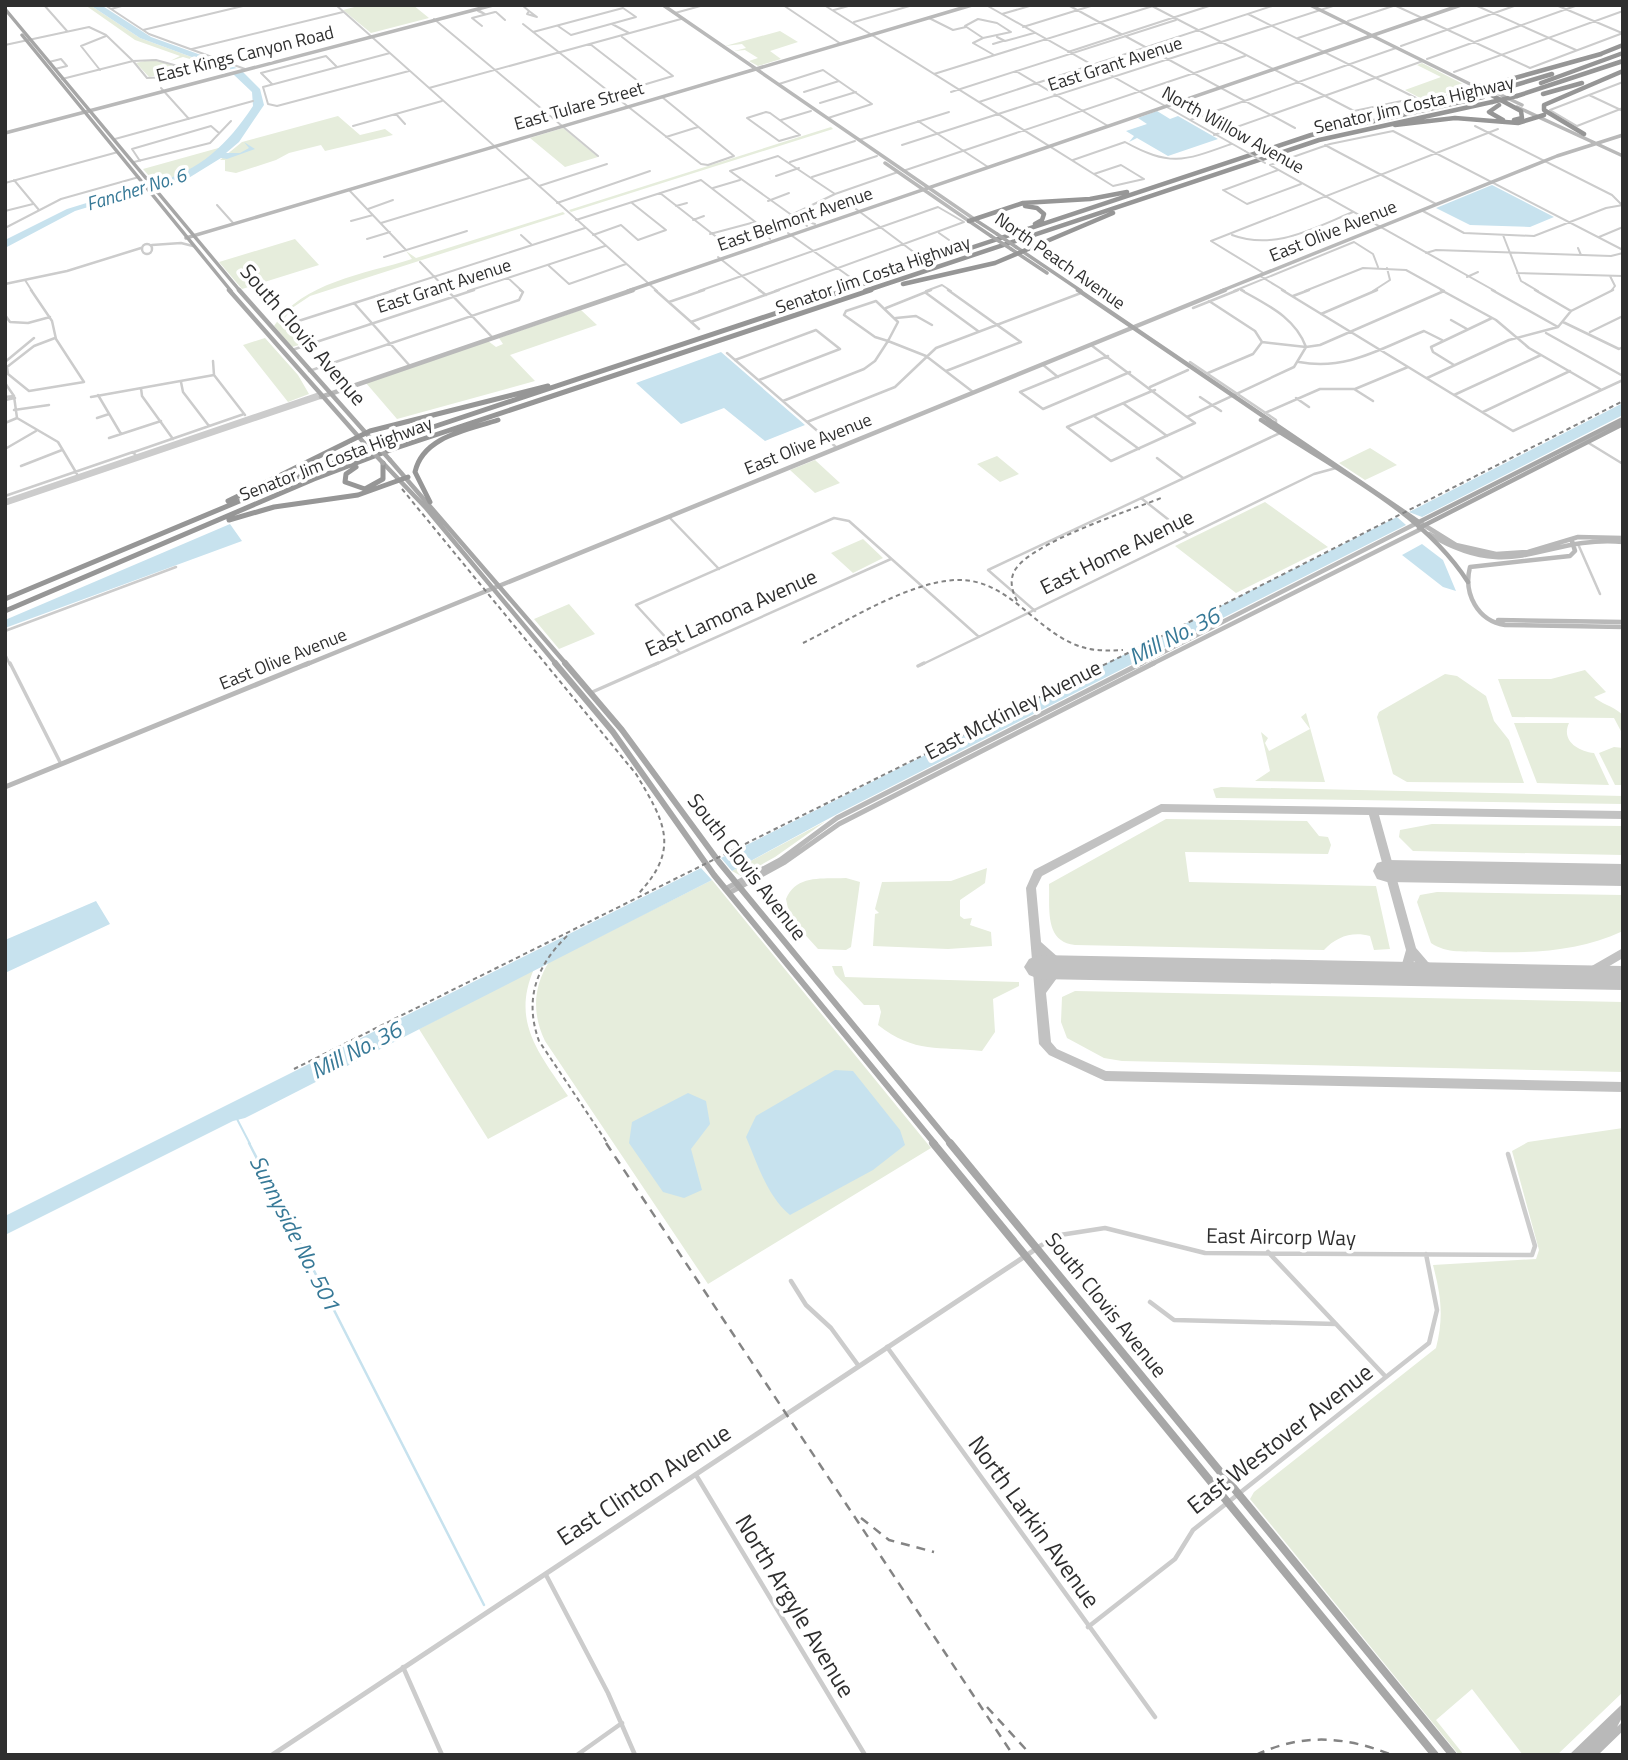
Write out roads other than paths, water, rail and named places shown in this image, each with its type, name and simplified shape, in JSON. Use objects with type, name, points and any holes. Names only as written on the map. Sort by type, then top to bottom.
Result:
[{"type":"highway","points":[[1505,91],[1623,45]]},
{"type":"highway","name":"Senator Jim Costa Highway","points":[[643,359],[1279,146],[1357,122],[1505,91],[1623,53]]},
{"type":"highway","points":[[1279,146],[1338,124],[1482,89],[1601,54]]},
{"type":"highway","name":"Senator Jim Costa Highway","points":[[1520,98],[1622,61]]},
{"type":"highway","points":[[1272,155],[1377,128],[1537,96],[1623,70]]},
{"type":"highway","points":[[1584,134],[1550,116],[1544,110],[1544,105],[1623,70]]},
{"type":"highway","points":[[1482,89],[1519,110],[1523,117],[1513,120],[1496,117],[1489,110],[1496,104]]},
{"type":"highway","points":[[1391,112],[1480,96]]},
{"type":"highway","name":"Senator Jim Costa Highway","points":[[143,552],[342,468],[1272,155],[1360,128],[1496,104]]},
{"type":"highway","points":[[1377,128],[1448,118],[1513,124],[1542,116]]},
{"type":"highway","points":[[973,221],[1023,203],[1107,197],[1196,174]]},
{"type":"highway","points":[[832,304],[1021,253],[1203,178]]},
{"type":"highway","points":[[926,264],[1038,223],[1044,216],[1037,208],[1021,206],[973,221]]},
{"type":"highway","points":[[135,545],[365,433],[643,359]]},
{"type":"highway","points":[[5,600],[350,456],[643,359]]},
{"type":"highway","points":[[430,502],[414,468],[428,449],[601,382]]},
{"type":"highway","points":[[383,463],[385,475],[377,486],[358,489],[345,482],[346,474],[359,466],[464,426]]},
{"type":"highway","points":[[5,611],[143,552],[254,512],[358,495],[405,478]]},
{"type":"main road","name":"East Kings Canyon Road","points":[[5,132],[85,108],[483,5]]},
{"type":"main road","name":"East Kings Canyon Road","points":[[434,19],[493,5]]},
{"type":"main road","name":"East Tulare Street","points":[[186,238],[972,5]]},
{"type":"main road","points":[[1312,5],[1601,144]]},
{"type":"main road","name":"East Belmont Avenue","points":[[1421,18],[1453,5]]},
{"type":"main road","name":"East Belmont Avenue","points":[[719,258],[815,223],[1461,5]]},
{"type":"main road","points":[[660,6],[674,13],[679,19]]},
{"type":"main road","points":[[660,6],[857,140]]},
{"type":"main road","points":[[5,9],[105,132],[118,152],[132,169],[142,176]]},
{"type":"main road","points":[[5,16],[49,62],[61,80]]},
{"type":"main road","points":[[1425,60],[1454,72],[1482,89]]},
{"type":"main road","name":"North Peach Avenue","points":[[754,69],[1188,370],[1233,396],[1255,416],[1349,474],[1414,521]]},
{"type":"main road","name":"East Kings Canyon Road","points":[[5,132],[85,108]]},
{"type":"main road","points":[[85,108],[97,127],[115,139],[151,187]]},
{"type":"main road","points":[[809,109],[828,118]]},
{"type":"main road","points":[[1542,116],[1623,154]]},
{"type":"main road","name":"East Olive Avenue","points":[[5,787],[836,447],[1352,241],[1421,210],[1544,161],[1623,135]]},
{"type":"main road","name":"North Peach Avenue","points":[[857,140],[901,171]]},
{"type":"main road","points":[[118,152],[134,162]]},
{"type":"main road","points":[[877,156],[896,166]]},
{"type":"main road","name":"South Clovis Avenue","points":[[151,187],[301,362],[405,478],[430,502],[591,693],[628,738],[724,869],[1453,1755]]},
{"type":"main road","name":"South Clovis Avenue","points":[[151,187],[186,238],[320,395],[383,463],[405,478],[416,496],[625,749],[714,875],[1435,1755]]},
{"type":"main road","name":"East Belmont Avenue","points":[[320,395],[857,210]]},
{"type":"main road","name":"North Peach Avenue","points":[[1021,253],[1079,293]]},
{"type":"main road","points":[[212,268],[234,283]]},
{"type":"main road","name":"North Peach Avenue","points":[[1130,329],[1276,423],[1282,432],[1330,467],[1414,521]]},
{"type":"main road","points":[[278,344],[301,362]]},
{"type":"main road","points":[[287,356],[309,371]]},
{"type":"main road","points":[[1188,370],[1216,385]]},
{"type":"main road","name":"East McKinley Avenue","points":[[727,891],[785,862],[819,836],[930,774],[1226,619],[1414,521],[1623,422]]},
{"type":"main road","name":"East McKinley Avenue","points":[[738,886],[774,864],[815,831],[855,808],[1166,652],[1235,621],[1414,521],[1486,494],[1623,422]]},
{"type":"main road","points":[[1587,442],[1608,427]]},
{"type":"main road","points":[[1486,494],[1513,475]]},
{"type":"main road","points":[[416,496],[440,520],[445,520]]},
{"type":"main road","points":[[1414,521],[1450,546],[1491,558],[1526,557],[1574,541],[1623,540]]},
{"type":"main road","points":[[1414,521],[1454,558],[1468,582],[1478,609],[1487,620],[1505,625],[1623,622]]},
{"type":"main road","points":[[1560,559],[1575,553],[1574,541]]},
{"type":"main road","points":[[1468,582],[1468,570],[1475,565],[1583,556]]},
{"type":"main road","points":[[1235,621],[1262,601]]},
{"type":"main road","points":[[1191,643],[1226,623],[1226,619]]},
{"type":"main road","points":[[1602,624],[1623,627]]},
{"type":"main road","points":[[819,836],[855,808]]},
{"type":"main road","points":[[932,1138],[941,1133]]},
{"type":"main road","points":[[1574,1755],[1623,1708]]},
{"type":"main road","points":[[1584,1755],[1613,1727],[1623,1708]]},
{"type":"main road","points":[[1593,1755],[1623,1726]]},
{"type":"street","points":[[44,5],[67,30]]},
{"type":"street","points":[[105,5],[143,30],[244,68]]},
{"type":"street","points":[[111,9],[125,5]]},
{"type":"street","points":[[143,30],[247,5]]},
{"type":"street","points":[[336,5],[699,329]]},
{"type":"street","points":[[522,5],[530,10]]},
{"type":"street","points":[[674,13],[704,5]]},
{"type":"street","points":[[783,5],[841,44]]},
{"type":"street","points":[[824,5],[1047,146],[1072,161],[1094,174],[1116,187],[1144,179],[1121,165],[1094,174]]},
{"type":"street","points":[[833,11],[852,5]]},
{"type":"street","points":[[853,23],[913,5]]},
{"type":"street","name":"North Willow Avenue","points":[[986,5],[1558,327]]},
{"type":"street","points":[[1002,14],[1033,5]]},
{"type":"street","points":[[1068,5],[1294,128]]},
{"type":"street","points":[[1023,27],[1094,5]]},
{"type":"street","points":[[951,92],[1134,34],[1212,5]]},
{"type":"street","points":[[979,102],[1275,5]]},
{"type":"street","name":"East Grant Avenue","points":[[902,145],[1000,116],[1336,5]]},
{"type":"street","points":[[1298,38],[1395,5],[1530,68],[1622,34]]},
{"type":"street","points":[[1475,5],[1577,51]]},
{"type":"street","points":[[1189,120],[1517,5]]},
{"type":"street","points":[[1556,5],[1622,34]]},
{"type":"street","points":[[1214,135],[1578,5]]},
{"type":"street","points":[[934,74],[1152,6],[1354,111],[1416,99],[1248,14]]},
{"type":"street","points":[[533,32],[624,8],[636,17],[572,35],[558,26]]},
{"type":"street","points":[[477,10],[484,15]]},
{"type":"street","points":[[1454,72],[1623,11]]},
{"type":"street","points":[[192,49],[343,12]]},
{"type":"street","points":[[482,26],[472,18],[495,12],[505,20]]},
{"type":"street","points":[[975,13],[978,19]]},
{"type":"street","points":[[929,18],[961,36]]},
{"type":"street","points":[[1124,36],[1175,18]]},
{"type":"street","points":[[434,19],[598,156]]},
{"type":"street","points":[[429,88],[679,19]]},
{"type":"street","points":[[953,30],[966,27],[968,23],[978,19],[992,21],[1011,31],[973,43],[993,55]]},
{"type":"street","points":[[523,24],[626,107],[704,165],[734,156],[662,97]]},
{"type":"street","points":[[612,24],[629,33]]},
{"type":"street","points":[[5,46],[89,27],[107,35],[132,62],[150,79],[185,70],[158,58],[148,58],[132,62],[100,70],[61,80]]},
{"type":"street","points":[[966,27],[983,38]]},
{"type":"street","points":[[1130,32],[1134,34]]},
{"type":"street","points":[[993,44],[1034,33]]},
{"type":"street","points":[[100,70],[81,46],[107,35]]},
{"type":"street","points":[[590,44],[643,85],[673,76],[621,36]]},
{"type":"street","points":[[997,36],[1011,46]]},
{"type":"street","points":[[390,53],[263,87],[268,104],[277,106],[409,71]]},
{"type":"street","points":[[791,217],[835,194],[1245,55]]},
{"type":"street","points":[[272,84],[261,73],[326,57],[338,67]]},
{"type":"street","points":[[49,62],[61,59],[67,66],[55,69]]},
{"type":"street","points":[[779,84],[823,70],[873,104],[828,118]]},
{"type":"street","points":[[1016,71],[1107,125]]},
{"type":"street","points":[[804,92],[839,81]]},
{"type":"street","points":[[1622,109],[1577,126],[1550,110],[1623,82]]},
{"type":"street","points":[[162,89],[188,119]]},
{"type":"street","points":[[820,103],[856,92]]},
{"type":"street","points":[[1589,95],[1622,109]]},
{"type":"street","points":[[353,126],[443,101]]},
{"type":"street","points":[[115,139],[253,102]]},
{"type":"street","points":[[779,119],[809,109]]},
{"type":"street","points":[[768,112],[779,119],[800,135],[780,141],[747,118],[768,112]]},
{"type":"street","points":[[788,162],[948,112]]},
{"type":"street","points":[[396,114],[405,124]]},
{"type":"street","points":[[134,162],[210,143],[231,121]]},
{"type":"street","points":[[918,121],[986,167]]},
{"type":"street","points":[[125,151],[211,126],[219,133]]},
{"type":"street","points":[[1475,126],[1612,195],[1623,205]]},
{"type":"street","points":[[666,137],[698,127]]},
{"type":"street","points":[[1499,129],[1211,242],[1321,314],[1513,431],[1623,378]]},
{"type":"street","points":[[1270,165],[1325,145],[1393,131],[1623,252]]},
{"type":"street","points":[[1072,161],[1125,142],[1157,161],[1169,162],[1182,162],[1231,144]]},
{"type":"street","points":[[1325,145],[1436,204]]},
{"type":"street","points":[[132,149],[140,161]]},
{"type":"street","points":[[5,183],[118,152]]},
{"type":"street","points":[[807,226],[768,201],[730,171],[778,156],[835,194]]},
{"type":"street","points":[[812,177],[877,156]]},
{"type":"street","points":[[538,186],[607,164]]},
{"type":"street","points":[[776,176],[799,168]]},
{"type":"street","points":[[1278,170],[1223,190],[1247,204],[1302,183]]},
{"type":"street","points":[[557,203],[650,171]]},
{"type":"street","points":[[5,228],[64,198],[142,176]]},
{"type":"street","points":[[381,223],[529,178]]},
{"type":"street","points":[[14,180],[39,210]]},
{"type":"street","points":[[576,220],[701,180],[755,222],[770,239]]},
{"type":"street","points":[[713,188],[740,180]]},
{"type":"street","points":[[349,190],[406,250]]},
{"type":"street","points":[[660,193],[719,239]]},
{"type":"street","points":[[768,201],[789,193]]},
{"type":"street","points":[[368,209],[393,200]]},
{"type":"street","points":[[593,235],[621,225],[638,240],[666,230],[631,202]]},
{"type":"street","points":[[676,206],[687,203]]},
{"type":"street","points":[[5,211],[33,204]]},
{"type":"street","points":[[217,205],[234,224]]},
{"type":"street","points":[[1421,210],[1464,233],[1539,236],[1606,208],[1623,205]]},
{"type":"street","points":[[669,302],[941,207],[964,224],[691,321]]},
{"type":"street","points":[[857,210],[919,256]]},
{"type":"street","points":[[1231,234],[1250,242],[1271,243],[1353,212]]},
{"type":"street","points":[[351,221],[373,215]]},
{"type":"street","points":[[693,220],[704,216]]},
{"type":"street","points":[[791,217],[815,223]]},
{"type":"street","points":[[710,234],[755,222]]},
{"type":"street","points":[[1598,237],[1623,226]]},
{"type":"street","points":[[289,324],[586,228]]},
{"type":"street","points":[[384,257],[467,231]]},
{"type":"street","points":[[367,239],[390,232]]},
{"type":"street","points":[[939,233],[949,240]]},
{"type":"street","points":[[789,234],[835,270],[850,277]]},
{"type":"street","points":[[521,235],[532,245]]},
{"type":"street","points":[[1503,235],[1521,281],[1571,310]]},
{"type":"street","points":[[5,284],[152,249],[186,238]]},
{"type":"street","points":[[1352,241],[1373,254],[1378,267]]},
{"type":"street","points":[[168,243],[193,246]]},
{"type":"street","name":"East Grant Avenue","points":[[291,350],[605,246]]},
{"type":"street","points":[[1578,248],[1581,255]]},
{"type":"street","points":[[142,251],[150,257],[152,249]]},
{"type":"street","points":[[1425,253],[1436,250],[1581,255],[1623,252]]},
{"type":"street","points":[[719,258],[765,295]]},
{"type":"street","points":[[420,262],[492,336]]},
{"type":"street","points":[[548,265],[569,284],[626,264]]},
{"type":"street","points":[[1293,296],[1357,269],[1378,267],[1412,272],[1492,318],[1541,355],[1600,389]]},
{"type":"street","points":[[1321,314],[1385,286],[1390,280],[1387,268]]},
{"type":"street","points":[[1467,277],[1478,272]]},
{"type":"street","points":[[1517,273],[1623,276]]},
{"type":"street","points":[[1564,275],[1569,282]]},
{"type":"street","points":[[1193,308],[1207,300],[1240,289],[1263,276]]},
{"type":"street","points":[[1426,378],[1518,338],[1546,333],[1558,327],[1571,310],[1612,291],[1614,284],[1610,276]]},
{"type":"street","points":[[309,371],[524,296],[508,278]]},
{"type":"street","points":[[25,280],[50,317],[55,338],[83,382],[32,392],[22,389],[8,374],[7,367],[34,346],[55,338]]},
{"type":"street","points":[[886,308],[942,285],[1021,342],[946,371]]},
{"type":"street","points":[[1240,289],[1295,325],[1306,347]]},
{"type":"street","points":[[1262,342],[1306,347],[1321,345],[1444,291]]},
{"type":"street","points":[[926,293],[979,332]]},
{"type":"street","points":[[807,422],[895,387],[936,348],[1079,293]]},
{"type":"street","points":[[783,401],[872,364],[888,341],[897,329],[896,318],[876,300],[844,312],[867,332],[888,341],[926,356],[973,392]]},
{"type":"street","points":[[1207,300],[1255,331],[1262,342]]},
{"type":"street","points":[[354,303],[409,365]]},
{"type":"street","points":[[5,315],[10,322],[19,324],[50,317]]},
{"type":"street","points":[[896,318],[916,316],[932,325]]},
{"type":"street","points":[[1588,332],[1623,316]]},
{"type":"street","points":[[1454,365],[1431,349],[1442,341],[1492,318]]},
{"type":"street","points":[[1451,320],[1467,329]]},
{"type":"street","points":[[1563,322],[1621,348]]},
{"type":"street","points":[[735,360],[816,330],[840,349],[758,380]]},
{"type":"street","points":[[1299,362],[1335,367],[1424,331],[1442,341]]},
{"type":"street","points":[[1546,333],[1623,378]]},
{"type":"street","points":[[5,362],[22,351],[34,338]]},
{"type":"street","points":[[1207,373],[1253,354],[1262,342]]},
{"type":"street","points":[[1091,345],[1154,390],[1166,404],[1195,424],[1111,461],[1067,427],[1154,390]]},
{"type":"street","points":[[1186,417],[1284,373],[1299,362],[1306,347]]},
{"type":"street","points":[[727,353],[836,447]]},
{"type":"street","points":[[1454,395],[1541,355]]},
{"type":"street","points":[[1108,356],[1020,392],[1044,409],[1130,372]]},
{"type":"street","points":[[136,456],[174,439],[246,416],[214,375],[213,361]]},
{"type":"street","points":[[1189,362],[1207,373],[1233,396],[1265,412],[1276,423]]},
{"type":"street","points":[[1041,365],[1058,377]]},
{"type":"street","points":[[1265,412],[1320,389],[1354,389],[1408,367]]},
{"type":"street","points":[[1150,387],[1188,370]]},
{"type":"street","points":[[1482,412],[1570,372]]},
{"type":"street","points":[[91,397],[214,375]]},
{"type":"street","points":[[181,382],[183,392],[210,427]]},
{"type":"street","points":[[5,383],[15,397],[14,410],[17,418],[56,440],[77,474]]},
{"type":"street","points":[[141,388],[142,396],[174,439]]},
{"type":"street","points":[[1354,389],[1373,401]]},
{"type":"street","points":[[98,395],[121,434]]},
{"type":"street","name":"East Belmont Avenue","points":[[5,500],[246,416],[320,395]]},
{"type":"street","name":"East Belmont Avenue","points":[[5,500],[320,395]]},
{"type":"street","points":[[5,398],[15,397]]},
{"type":"street","points":[[1200,397],[1221,411]]},
{"type":"street","points":[[1296,398],[1309,407]]},
{"type":"street","points":[[1123,403],[1167,436]]},
{"type":"street","points":[[14,410],[49,405]]},
{"type":"street","points":[[97,418],[109,414]]},
{"type":"street","points":[[1094,416],[1139,449]]},
{"type":"street","points":[[5,423],[17,418]]},
{"type":"street","points":[[108,438],[160,421]]},
{"type":"street","points":[[5,449],[36,431]]},
{"type":"street","points":[[1035,611],[988,570],[1282,432]]},
{"type":"street","points":[[1587,442],[1623,464]]},
{"type":"street","points":[[21,466],[62,450]]},
{"type":"street","points":[[1157,458],[1184,478]]},
{"type":"street","points":[[1330,467],[1349,474]]},
{"type":"street","name":"East Home Avenue","points":[[918,666],[1330,467]]},
{"type":"street","points":[[1141,498],[1188,535]]},
{"type":"street","points":[[667,516],[719,569]]},
{"type":"street","points":[[680,653],[636,605],[834,518],[843,518],[979,637]]},
{"type":"street","points":[[1574,541],[1600,594]]},
{"type":"street","name":"East Lamona Avenue","points":[[583,696],[891,559]]},
{"type":"street","points":[[5,631],[176,567]]},
{"type":"street","points":[[5,654],[61,764]]},
{"type":"street","name":"East Aircorp Way","points":[[1036,1248],[1060,1235],[1105,1228],[1192,1251],[1532,1255],[1535,1246],[1508,1154]]},
{"type":"street","name":"East Clinton Avenue","points":[[272,1755],[1036,1248]]},
{"type":"street","points":[[1268,1252],[1386,1377]]},
{"type":"street","name":"East Westover Avenue","points":[[1088,1627],[1175,1559],[1193,1530],[1418,1353],[1435,1331],[1437,1300],[1426,1254]]},
{"type":"street","points":[[791,1281],[806,1305],[831,1328],[858,1366]]},
{"type":"street","points":[[1150,1303],[1174,1320],[1336,1324]]},
{"type":"street","name":"North Larkin Avenue","points":[[887,1347],[1155,1717]]},
{"type":"street","name":"North Argyle Avenue","points":[[695,1475],[865,1755]]},
{"type":"street","points":[[545,1573],[622,1723],[635,1755]]},
{"type":"street","points":[[403,1667],[442,1755]]},
{"type":"street","points":[[577,1755],[622,1723]]},
{"type":"water","points":[[90,5],[101,5],[151,37],[237,68],[227,70],[140,38]]},
{"type":"water","points":[[242,71],[260,89],[264,105],[239,142],[226,153],[240,153],[249,148],[244,142],[255,149],[227,159],[221,158],[187,179],[158,187],[155,183],[186,171],[211,154],[243,120],[253,106],[252,92],[233,74]]},
{"type":"water","points":[[1157,111],[1170,119],[1178,116],[1218,139],[1168,156],[1137,138],[1129,142],[1134,136],[1126,131],[1147,124],[1138,118]]},
{"type":"water","points":[[1492,185],[1554,217],[1530,227],[1470,225],[1436,208]]},
{"type":"water","name":"Fancher No. 6","points":[[142,186],[145,190],[75,211],[5,248],[5,240],[67,209]]},
{"type":"water","points":[[721,352],[805,425],[765,441],[724,408],[681,424],[636,383]]},
{"type":"water","points":[[1623,403],[1623,415],[1422,517],[1409,512]]},
{"type":"water","name":"Mill No. 36","points":[[1397,517],[1406,525],[841,812],[732,871],[721,858]]},
{"type":"water","points":[[230,524],[242,541],[5,628],[5,620]]},
{"type":"water","points":[[1422,544],[1443,560],[1456,591],[1443,587],[1402,555]]},
{"type":"water","name":"Mill No. 36","points":[[701,868],[712,880],[245,1118],[233,1121],[5,1235],[5,1216]]},
{"type":"water","points":[[96,901],[110,924],[5,973],[5,940]]},
{"type":"water","points":[[835,1070],[853,1071],[900,1130],[905,1145],[873,1170],[790,1215],[769,1189],[746,1137],[756,1116]]},
{"type":"water","points":[[688,1093],[706,1101],[710,1124],[691,1149],[702,1190],[684,1198],[663,1192],[629,1143],[632,1122]]},
{"type":"waterway","name":"Sunnyside No. 501","points":[[237,1119],[250,1144]]},
{"type":"waterway","name":"Sunnyside No. 501","points":[[249,1143],[484,1605]]},
{"type":"railway","points":[[294,1069],[1150,642],[1623,401]]},
{"type":"railway","points":[[402,489],[636,774],[646,791],[660,820],[664,848],[652,877],[639,893]]},
{"type":"railway","points":[[1017,601],[1012,578],[1025,559],[1060,538],[1161,498]]},
{"type":"railway","points":[[803,643],[898,595],[937,582],[956,580],[974,582],[1005,595],[1046,627],[1076,645],[1099,650],[1123,650]]},
{"type":"railway","points":[[567,936],[547,959],[536,984],[533,998],[535,1026],[539,1041],[608,1144]]},
{"type":"railway","points":[[606,1143],[1013,1755]]},
{"type":"railway","points":[[861,1518],[889,1540],[934,1552]]},
{"type":"railway","points":[[987,1707],[1031,1755]]},
{"type":"railway","points":[[1256,1755],[1307,1740],[1340,1741],[1392,1755]]},
{"type":"railway","points":[[1317,1755],[1354,1755]]}]
